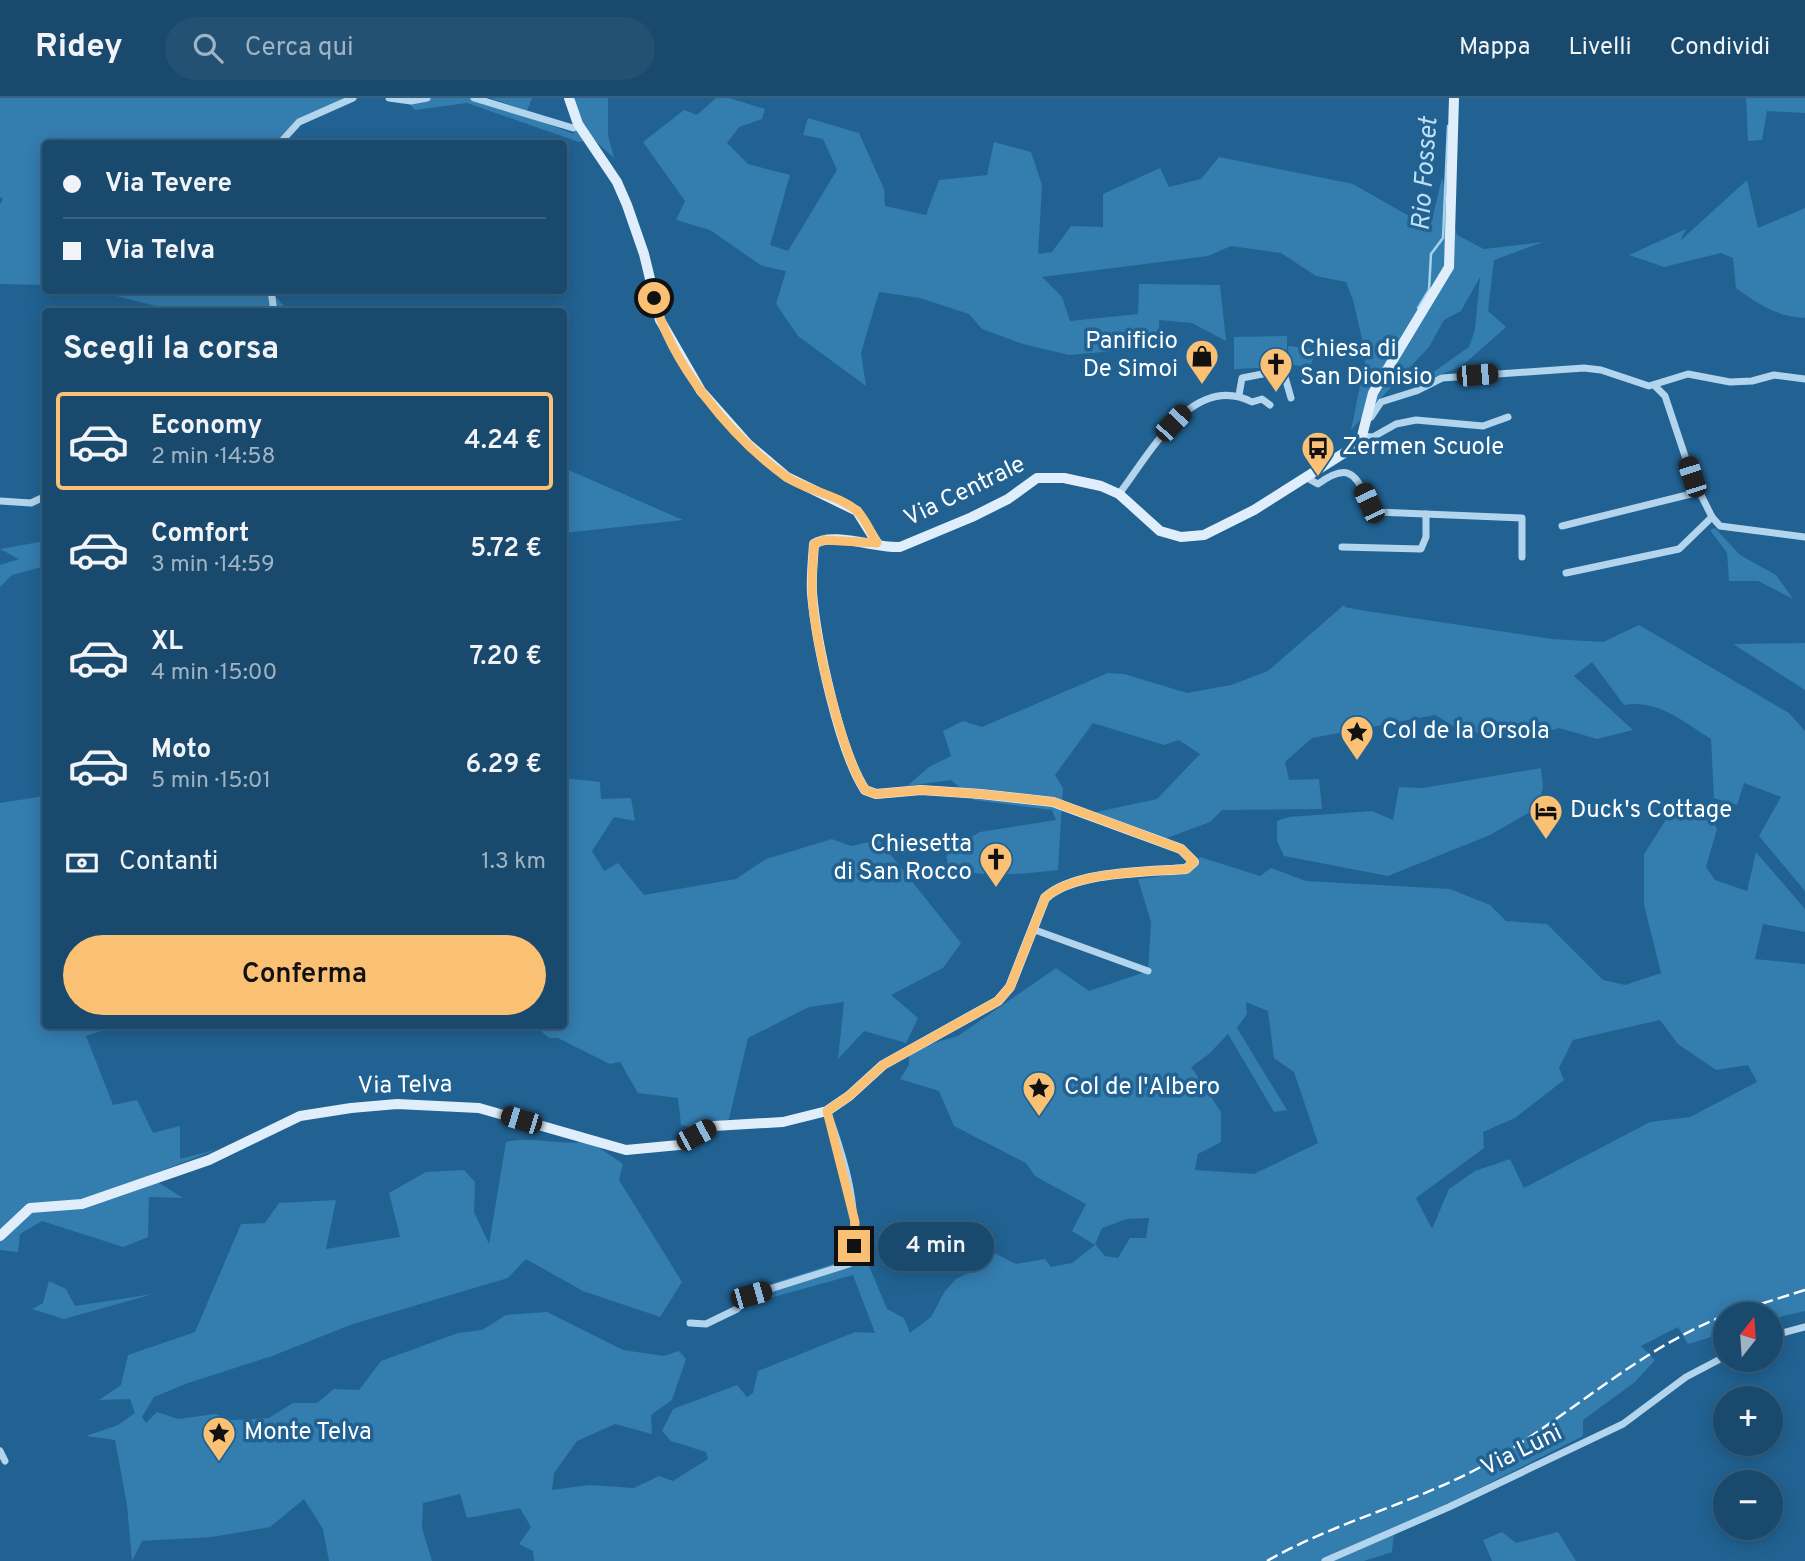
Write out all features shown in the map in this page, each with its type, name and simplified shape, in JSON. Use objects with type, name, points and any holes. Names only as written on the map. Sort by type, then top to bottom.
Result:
[{"type":"street","points":[[283,140],[299,122],[352,98]]},
{"type":"street","points":[[388,98],[411,101],[427,98]]},
{"type":"street","points":[[474,98],[573,128],[579,126]]},
{"type":"street","points":[[569,98],[579,126],[617,182],[644,254],[660,320],[701,391],[748,444],[787,477],[857,511],[877,543]]},
{"type":"street","points":[[1363,431],[1373,393],[1449,267],[1454,98]]},
{"type":"street","points":[[1363,431],[1381,402],[1416,391],[1442,378],[1584,368],[1601,370],[1643,385],[1656,384],[1688,374],[1730,382],[1752,382],[1774,375],[1805,379]]},
{"type":"street","points":[[1239,395],[1242,378],[1283,370],[1291,398]]},
{"type":"street","points":[[1656,384],[1665,396],[1699,492],[1720,526],[1731,530],[1805,537]]},
{"type":"street","points":[[1119,494],[1186,409],[1197,402],[1239,395],[1252,402],[1262,399],[1269,405]]},
{"type":"street","name":"Via Centrale","points":[[877,543],[890,548],[900,547],[1009,499],[1037,478],[1064,478],[1119,494],[1160,531],[1181,537],[1204,535],[1307,478],[1352,448],[1363,431],[1373,437],[1396,424],[1416,420],[1483,426],[1508,417]]},
{"type":"street","points":[[1307,478],[1318,484],[1332,474],[1346,472],[1358,479],[1377,512],[1522,518],[1522,557]]},
{"type":"street","points":[[1562,526],[1699,492]]},
{"type":"street","points":[[0,502],[31,503],[42,498]]},
{"type":"street","points":[[1342,547],[1421,550],[1426,537],[1426,514]]},
{"type":"street","points":[[1566,573],[1679,550],[1712,517]]},
{"type":"street","name":"Via Telva","points":[[0,1236],[30,1208],[82,1204],[209,1160],[300,1116],[351,1108],[397,1104],[479,1108],[626,1150],[679,1145],[714,1126],[783,1122],[827,1111],[849,1096],[883,1065],[998,1001],[1010,987],[1035,930],[1045,898],[1054,889],[1102,876],[1186,869],[1194,862],[1181,849],[1054,802],[921,790],[876,794],[865,790],[850,757],[823,660],[811,588],[814,544],[824,540],[877,543]]},
{"type":"street","points":[[1035,930],[1148,971]]},
{"type":"street","points":[[690,1323],[706,1324],[737,1309],[751,1295],[849,1264],[854,1246],[855,1222],[827,1111]]},
{"type":"street","points":[[1783,1333],[1805,1327]]},
{"type":"street","name":"Via Luni","points":[[1325,1561],[1450,1507],[1623,1424],[1686,1377],[1713,1363]]},
{"type":"street","points":[[0,1451],[5,1461]]},
{"type":"shaded area","points":[[0,98],[357,98],[299,122],[282,140],[42,140],[42,285],[0,284],[0,204],[3,199],[0,197]]},
{"type":"shaded area","points":[[389,98],[480,98],[574,134],[575,98],[608,98],[608,135],[614,158],[593,139],[579,142],[467,103],[415,110],[407,101]]},
{"type":"shaded area","points":[[491,98],[532,98],[527,111]]},
{"type":"shaded area","points":[[716,98],[729,98],[765,109],[762,119],[739,127],[727,143],[748,164],[790,175],[770,245],[788,251],[837,170],[823,139],[803,135],[808,118],[859,133],[884,189],[885,206],[926,215],[939,180],[987,175],[994,142],[1031,152],[1042,185],[1038,254],[1052,252],[1071,226],[1103,227],[1103,194],[1160,168],[1169,187],[1201,179],[1219,157],[1353,184],[1430,228],[1442,178],[1457,235],[1484,249],[1543,242],[1494,260],[1488,311],[1506,327],[1462,366],[1415,385],[1469,347],[1475,330],[1480,277],[1461,311],[1444,320],[1429,347],[1351,430],[1366,357],[1353,300],[1346,282],[1316,276],[1281,253],[1231,246],[1208,256],[1042,277],[1062,297],[1070,321],[1138,314],[1139,284],[1220,285],[1226,341],[1192,323],[1159,320],[1160,347],[1069,355],[1023,344],[982,329],[969,314],[920,298],[879,292],[861,353],[866,386],[798,336],[776,304],[786,271],[762,266],[710,230],[676,220],[685,201],[643,142],[684,110],[697,115]]},
{"type":"shaded area","points":[[1746,98],[1805,98],[1805,113],[1767,111],[1762,140],[1748,141]]},
{"type":"shaded area","points":[[1747,180],[1758,228],[1805,208],[1805,318],[1768,309],[1736,288],[1733,258],[1721,253],[1664,267],[1629,255],[1686,229],[1680,241]]},
{"type":"shaded area","points":[[109,294],[273,294],[286,308],[163,308]]},
{"type":"shaded area","points":[[1287,336],[1287,367],[1234,369],[1234,337]]},
{"type":"shaded area","points":[[1288,346],[1316,349],[1310,368],[1289,364]]},
{"type":"shaded area","points":[[567,469],[683,520],[567,533]]},
{"type":"shaded area","points":[[1715,528],[1740,555],[1776,575],[1793,599],[1758,581],[1729,581],[1727,553],[1710,530]]},
{"type":"shaded area","points":[[42,542],[42,567],[12,575],[0,587],[0,565],[19,559],[0,549]]},
{"type":"shaded area","points":[[1345,604],[1344,607],[1360,610],[1552,639],[1603,642],[1639,625],[1789,713],[1805,731],[1805,891],[1759,836],[1781,797],[1744,783],[1737,805],[1714,798],[1711,739],[1670,713],[1648,705],[1624,705],[1592,662],[1574,676],[1633,730],[1597,739],[1559,728],[1531,737],[1463,732],[1435,715],[1312,738],[1285,762],[1289,780],[1319,779],[1322,809],[1222,810],[1210,822],[1159,841],[1087,814],[1157,799],[1200,754],[1179,740],[1164,745],[1093,723],[1055,775],[1063,788],[1058,870],[989,874],[948,867],[946,852],[980,832],[1056,820],[1052,810],[974,800],[951,780],[907,786],[929,767],[951,756],[943,731],[963,721],[982,727],[1108,673],[1124,674],[1187,693],[1231,685],[1268,671]]},
{"type":"shaded area","points":[[1805,643],[1805,690],[1733,644]]},
{"type":"shaded area","points":[[1541,768],[1543,787],[1537,808],[1490,835],[1388,876],[1284,856],[1277,841],[1277,821],[1289,817],[1372,811],[1393,820],[1399,787],[1423,788]]},
{"type":"shaded area","points":[[567,778],[600,782],[601,799],[631,798],[635,821],[614,817],[592,851],[604,871],[618,863],[644,895],[736,879],[766,859],[832,839],[851,846],[879,840],[961,943],[943,968],[891,995],[918,1018],[906,1043],[864,1031],[838,1059],[844,1002],[809,1007],[748,1038],[729,1119],[697,1129],[681,1125],[678,1098],[638,1093],[620,1062],[610,1064],[558,1038],[549,1038],[538,1029],[567,1029]]},
{"type":"shaded area","points":[[42,796],[42,1029],[107,1029],[86,1036],[113,1105],[137,1100],[153,1133],[180,1126],[180,1159],[218,1149],[148,1176],[183,1198],[149,1197],[148,1237],[123,1247],[42,1221],[20,1234],[18,1252],[0,1250],[0,803]]},
{"type":"shaded area","points":[[1678,801],[1706,810],[1717,829],[1706,867],[1715,880],[1747,891],[1756,852],[1805,909],[1805,932],[1763,924],[1755,959],[1805,964],[1805,1311],[1783,1316],[1783,1302],[1713,1302],[1713,1337],[1688,1344],[1678,1327],[1641,1346],[1655,1360],[1635,1382],[1583,1420],[1583,1436],[1394,1531],[1392,1552],[1364,1561],[534,1561],[533,1551],[519,1544],[531,1527],[520,1508],[467,1518],[460,1494],[423,1503],[422,1528],[432,1561],[329,1561],[323,1529],[304,1499],[270,1527],[212,1537],[142,1541],[132,1561],[127,1505],[115,1440],[86,1436],[118,1425],[135,1413],[130,1399],[99,1400],[121,1385],[128,1355],[195,1332],[241,1224],[265,1223],[279,1203],[336,1200],[326,1249],[400,1237],[389,1193],[426,1172],[464,1170],[475,1182],[474,1212],[489,1244],[506,1142],[589,1141],[623,1164],[619,1180],[682,1282],[660,1317],[583,1291],[526,1259],[508,1278],[353,1324],[272,1356],[154,1397],[142,1417],[146,1423],[157,1412],[178,1419],[215,1414],[231,1420],[269,1418],[293,1403],[317,1403],[334,1389],[359,1390],[381,1361],[458,1333],[482,1330],[506,1315],[547,1312],[623,1350],[664,1356],[679,1351],[686,1359],[672,1400],[651,1415],[652,1434],[615,1424],[577,1441],[554,1473],[552,1490],[589,1485],[634,1488],[659,1476],[673,1481],[708,1459],[706,1452],[671,1441],[662,1431],[673,1409],[737,1385],[747,1397],[753,1393],[758,1371],[855,1332],[875,1333],[853,1275],[756,1302],[758,1288],[864,1254],[887,1309],[904,1318],[910,1333],[931,1317],[945,1291],[956,1279],[990,1262],[933,1239],[925,1229],[960,1236],[1016,1264],[1045,1259],[1051,1267],[1072,1263],[1095,1245],[1072,1231],[1086,1204],[1035,1176],[1026,1163],[954,1126],[939,1091],[900,1079],[909,1065],[909,1050],[958,1036],[1056,968],[1089,991],[1148,971],[1151,922],[1138,879],[1185,873],[1200,857],[1260,876],[1271,868],[1306,881],[1450,889],[1490,905],[1506,921],[1547,924],[1603,980],[1625,985],[1661,973],[1644,905],[1644,854]],"holes":[[[1246,1002],[1268,1011],[1274,1058],[1294,1072],[1318,1143],[1254,1174],[1195,1170],[1198,1154],[1221,1142],[1221,1112],[1191,1067],[1209,1054],[1228,1034],[1274,1112],[1287,1110],[1237,1028],[1247,1014]],[[1660,1020],[1678,1044],[1716,1070],[1748,1065],[1757,1082],[1690,1117],[1650,1122],[1524,1188],[1510,1159],[1475,1171],[1449,1189],[1432,1229],[1416,1198],[1484,1148],[1483,1132],[1515,1118],[1564,1080],[1559,1068],[1573,1040]],[[1149,1218],[1146,1238],[1130,1238],[1118,1258],[1105,1256],[1095,1244],[1102,1228],[1127,1219]]]},
{"type":"shaded area","points":[[49,1281],[66,1289],[75,1306],[153,1294],[64,1319],[32,1309],[43,1303]]},
{"type":"shaded area","points":[[1502,1532],[1516,1543],[1558,1532],[1576,1561],[1492,1561],[1483,1540]]},
{"type":"waterway","name":"Rio Fosset","points":[[1418,308],[1429,290],[1431,254],[1443,238],[1448,126]]},
{"type":"railway","points":[[1767,1302],[1805,1290]]},
{"type":"railway","points":[[1267,1561],[1321,1534],[1432,1490],[1486,1464],[1633,1365],[1713,1321]]},
{"type":"place","name":"Panificio De Simoi","points":[[1202,386]]},
{"type":"place","name":"Chiesa di San Dionisio","points":[[1276,394]]},
{"type":"place","name":"Zermen Scuole","points":[[1318,478]]},
{"type":"place","name":"Col de la Orsola","points":[[1357,762]]},
{"type":"place","name":"Duck's Cottage","points":[[1546,841]]},
{"type":"place","name":"Chiesetta di San Rocco","points":[[996,889]]},
{"type":"place","name":"Col de l'Albero","points":[[1039,1118]]},
{"type":"place","name":"Monte Telva","points":[[219,1463]]},
{"type":"route","points":[[654,298],[660,320],[701,391],[748,444],[787,477],[857,511],[877,543],[818,541],[814,544],[811,588],[828,683],[850,757],[865,790],[876,794],[921,790],[1054,802],[1181,849],[1194,862],[1186,869],[1102,876],[1054,889],[1045,898],[1035,930],[1010,987],[998,1001],[960,1025],[883,1065],[849,1096],[827,1111],[855,1222],[854,1246]]}]
